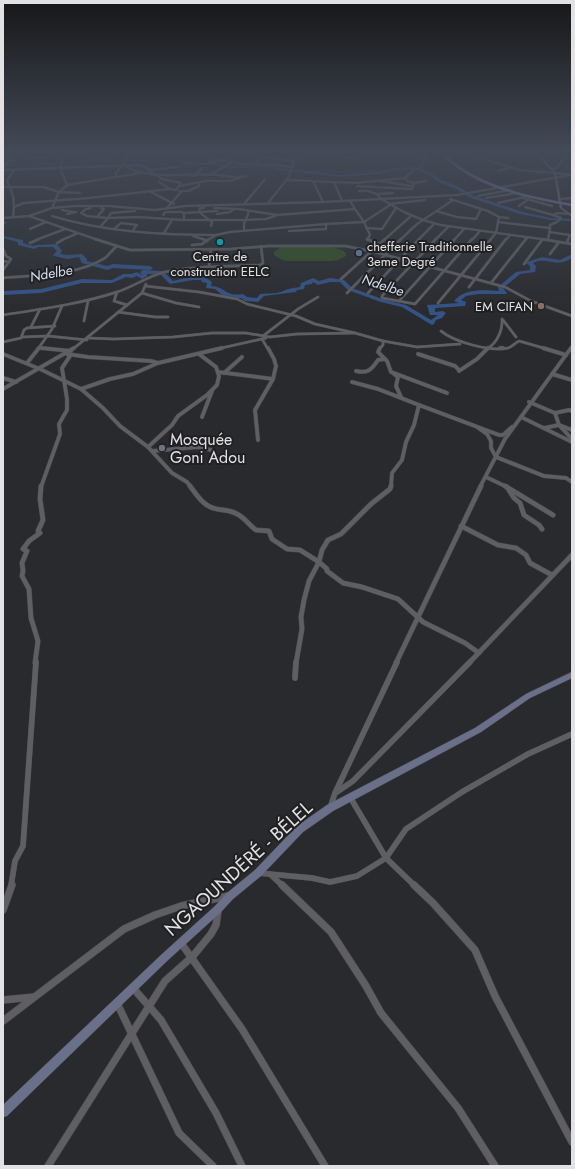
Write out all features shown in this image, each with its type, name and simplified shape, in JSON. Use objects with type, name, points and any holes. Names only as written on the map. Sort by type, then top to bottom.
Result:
[{"type":"main road","points":[[562,209],[570,215]]},
{"type":"main road","name":"NGAOUNDÉRÉ - BÉLEL","points":[[3,1112],[230,896],[258,873],[300,829],[330,808],[478,730],[528,696],[572,675]]},
{"type":"street","points":[[13,216],[14,209]]},
{"type":"street","points":[[3,218],[13,216],[29,216],[50,209]]},
{"type":"street","points":[[81,213],[89,209]]},
{"type":"street","points":[[104,209],[97,217],[92,220],[92,226],[90,229],[101,230],[110,228]]},
{"type":"street","points":[[130,209],[148,210],[166,209]]},
{"type":"street","points":[[155,218],[162,210],[166,209]]},
{"type":"street","points":[[100,227],[111,213],[141,210],[153,211],[189,209]]},
{"type":"street","points":[[203,209],[230,212],[234,209]]},
{"type":"street","points":[[164,215],[163,214],[166,212],[184,213],[234,209],[277,215],[355,209],[364,222],[370,236],[367,240],[379,244]]},
{"type":"street","points":[[52,216],[59,219],[92,226],[114,229],[191,235],[216,235],[244,230],[364,222],[384,209]]},
{"type":"street","points":[[366,228],[381,230],[396,209]]},
{"type":"street","points":[[397,209],[410,216],[448,227],[572,244]]},
{"type":"street","points":[[347,293],[423,220],[440,209]]},
{"type":"street","points":[[436,211],[457,217],[476,219],[481,209],[498,217],[508,218]]},
{"type":"street","points":[[529,209],[553,215],[561,219],[550,224],[548,240]]},
{"type":"street","points":[[543,213],[549,209]]},
{"type":"street","points":[[56,211],[66,210],[81,213],[87,216],[108,218],[149,217]]},
{"type":"street","points":[[141,210],[140,215],[172,220],[246,220],[266,219],[277,215]]},
{"type":"street","points":[[149,217],[153,211]]},
{"type":"street","points":[[217,211],[217,220]]},
{"type":"street","points":[[244,230],[244,223],[249,211]]},
{"type":"street","points":[[59,219],[74,212]]},
{"type":"street","points":[[199,212],[212,222],[211,226]]},
{"type":"street","points":[[184,213],[184,220]]},
{"type":"street","points":[[553,215],[557,213],[570,215]]},
{"type":"street","points":[[29,216],[116,247],[141,250],[211,249],[261,246],[336,246],[371,251],[400,260],[493,283],[505,287],[531,301],[572,316]]},
{"type":"street","points":[[341,279],[410,216]]},
{"type":"street","points":[[438,303],[496,234],[498,217]]},
{"type":"street","points":[[164,233],[172,220]]},
{"type":"street","points":[[204,223],[210,220]]},
{"type":"street","points":[[30,229],[46,222]]},
{"type":"street","points":[[498,222],[550,228]]},
{"type":"street","points":[[114,229],[121,223],[137,225],[133,230]]},
{"type":"street","points":[[289,231],[326,229],[326,224]]},
{"type":"street","points":[[368,292],[434,224]]},
{"type":"street","points":[[448,227],[381,297],[415,304],[480,231]]},
{"type":"street","points":[[30,243],[65,228]]},
{"type":"street","points":[[399,301],[464,229]]},
{"type":"street","points":[[549,232],[570,235],[567,243]]},
{"type":"street","points":[[57,243],[78,233]]},
{"type":"street","points":[[191,235],[207,241]]},
{"type":"street","points":[[192,245],[202,244],[216,235]]},
{"type":"street","points":[[469,287],[510,235]]},
{"type":"street","points":[[491,289],[493,283],[527,238]]},
{"type":"street","points":[[524,264],[542,240]]},
{"type":"street","points":[[550,254],[559,242]]},
{"type":"street","points":[[3,315],[88,301],[127,289],[164,272],[209,267],[262,264],[261,246]]},
{"type":"street","points":[[3,278],[74,269],[88,265],[108,256],[110,251],[116,247]]},
{"type":"street","points":[[209,267],[211,249]]},
{"type":"street","points":[[3,270],[11,259],[6,256],[4,251]]},
{"type":"street","points":[[3,261],[9,262]]},
{"type":"street","points":[[3,389],[69,352],[88,339],[142,293],[148,279]]},
{"type":"street","points":[[145,286],[199,292],[237,299],[247,304],[315,324],[356,333],[383,341],[417,347],[468,343]]},
{"type":"street","points":[[117,292],[114,301],[127,305]]},
{"type":"street","points":[[142,293],[176,302],[200,306]]},
{"type":"street","points":[[262,338],[298,310],[318,298]]},
{"type":"street","points":[[84,320],[88,301]]},
{"type":"street","points":[[27,363],[55,326],[62,306]]},
{"type":"street","points":[[31,327],[40,309]]},
{"type":"street","points":[[118,312],[155,317],[168,316]]},
{"type":"street","points":[[418,354],[455,366],[459,371],[477,359],[484,351],[492,346],[503,328],[503,319],[508,323],[512,333],[516,337]]},
{"type":"street","points":[[22,337],[25,328],[55,326]]},
{"type":"street","points":[[442,331],[448,338],[468,343],[510,348],[515,342],[519,341],[566,355]]},
{"type":"street","points":[[3,342],[22,337],[48,336],[114,339],[173,337],[212,333],[241,333],[262,338],[274,359],[276,366],[273,378],[255,410],[258,440]]},
{"type":"street","points":[[81,388],[98,384],[110,379],[134,374],[158,363],[262,338],[297,334],[356,333]]},
{"type":"street","points":[[383,341],[383,344],[378,352],[385,359],[391,372],[398,377],[396,386],[402,397]]},
{"type":"street","points":[[330,808],[335,793],[418,617],[496,456],[505,439],[530,402],[572,347]]},
{"type":"street","points":[[38,348],[69,352],[88,357],[151,361],[158,363]]},
{"type":"street","points":[[3,910],[13,881],[15,861],[23,846],[38,641],[31,618],[29,589],[22,576],[24,570],[22,562],[27,553],[27,551],[23,549],[29,541],[40,534],[38,531],[44,517],[40,499],[41,484],[60,434],[59,424],[67,410],[67,399],[62,368],[69,359],[69,352]]},
{"type":"street","points":[[3,354],[27,363],[81,388],[120,426],[148,447],[162,464],[172,473],[187,482],[201,500],[209,506],[234,511],[246,518],[256,530],[269,531],[272,539],[288,549],[296,551],[300,550],[319,562],[327,569],[327,571],[343,583],[362,587],[398,599],[427,624],[465,643],[479,653]]},
{"type":"street","points":[[148,447],[172,425],[178,416],[207,395],[217,385],[218,372],[216,367],[199,354]]},
{"type":"street","points":[[224,373],[242,356]]},
{"type":"street","points":[[356,371],[362,373],[371,370],[378,360],[382,361],[385,359]]},
{"type":"street","points":[[218,372],[273,378]]},
{"type":"street","points":[[394,374],[447,393]]},
{"type":"street","points":[[552,374],[572,380]]},
{"type":"street","points":[[3,378],[16,382]]},
{"type":"street","points":[[352,382],[402,397],[477,427],[503,435],[507,430],[515,425]]},
{"type":"street","points":[[202,417],[212,389]]},
{"type":"street","points":[[530,402],[555,413],[569,410],[572,411]]},
{"type":"street","points":[[295,678],[296,660],[302,629],[301,617],[304,600],[309,581],[319,562],[322,550],[328,540],[341,534],[365,512],[371,504],[390,489],[392,474],[402,460],[406,442],[414,425],[419,405]]},
{"type":"street","points":[[555,413],[559,425],[572,439]]},
{"type":"street","points":[[521,417],[572,442]]},
{"type":"street","points":[[544,428],[559,425],[572,430]]},
{"type":"street","points":[[477,427],[488,434],[492,450],[496,456],[544,476],[566,478],[572,482]]},
{"type":"street","points":[[152,451],[198,447],[211,450]]},
{"type":"street","points":[[486,477],[507,487],[553,515]]},
{"type":"street","points":[[507,487],[514,498],[520,503],[524,515],[539,525],[542,529]]},
{"type":"street","points":[[461,526],[498,545],[516,548],[526,555],[530,563],[552,575]]},
{"type":"street","points":[[335,793],[353,781],[479,653],[572,555]]},
{"type":"street","points":[[258,873],[312,878],[330,882],[357,876],[386,858],[406,829],[462,792],[528,754],[572,734]]},
{"type":"street","points":[[350,797],[386,858],[433,903],[475,950],[495,996],[572,1142]]},
{"type":"street","points":[[270,874],[331,932],[366,986],[381,1013],[458,1108],[495,1166]]},
{"type":"street","points":[[3,1021],[124,929],[155,915],[182,906],[230,896]]},
{"type":"street","points":[[48,1166],[165,981],[205,942],[216,926],[218,909]]},
{"type":"street","points":[[181,943],[242,1029],[325,1166]]},
{"type":"street","points":[[133,988],[161,1020],[216,1113],[242,1166]]},
{"type":"street","points":[[3,1000],[34,997]]},
{"type":"street","points":[[117,1003],[179,1133],[213,1166]]},
{"type":"green space","points":[[325,246],[341,250],[346,253],[346,256],[332,261],[289,261],[282,260],[274,255],[274,252],[281,247]]},
{"type":"waterway","points":[[508,209],[551,219],[572,220]]},
{"type":"waterway","points":[[3,222],[5,222],[3,225]]},
{"type":"waterway","points":[[3,237],[21,241],[20,244],[34,248],[37,246],[55,245],[60,251],[56,255],[67,257],[80,255],[84,259],[84,262],[107,268],[113,266],[150,268]]},
{"type":"waterway","name":"Ndelbe","points":[[3,293],[41,291],[77,282],[106,282],[117,280],[125,275],[132,276],[137,274],[142,277],[145,275],[143,272],[161,272],[172,283],[193,278],[204,278],[204,281],[208,281],[210,283],[208,287],[217,288],[224,294],[235,297],[243,296],[245,299],[258,300],[262,295],[283,293],[285,291],[288,292],[287,290],[294,291],[295,289],[302,288],[303,284],[310,283],[308,282],[313,280],[318,283],[330,280],[342,281],[350,289],[383,301],[404,306],[432,323],[434,319],[440,317],[443,313],[432,314],[432,308],[429,306],[463,305],[464,303],[457,301],[464,295],[485,292],[504,293],[500,288],[515,275],[520,272],[533,271],[533,266],[529,263],[534,260],[542,259],[561,262],[572,256]]},
{"type":"place","name":"Centre de construction EELC","points":[[220,242]]},
{"type":"place","name":"chefferie Traditionnelle 3eme Degré","points":[[359,253]]},
{"type":"place","name":"EM CIFAN","points":[[541,306]]},
{"type":"place","name":"Mosquée Goni Adou","points":[[162,448]]}]
